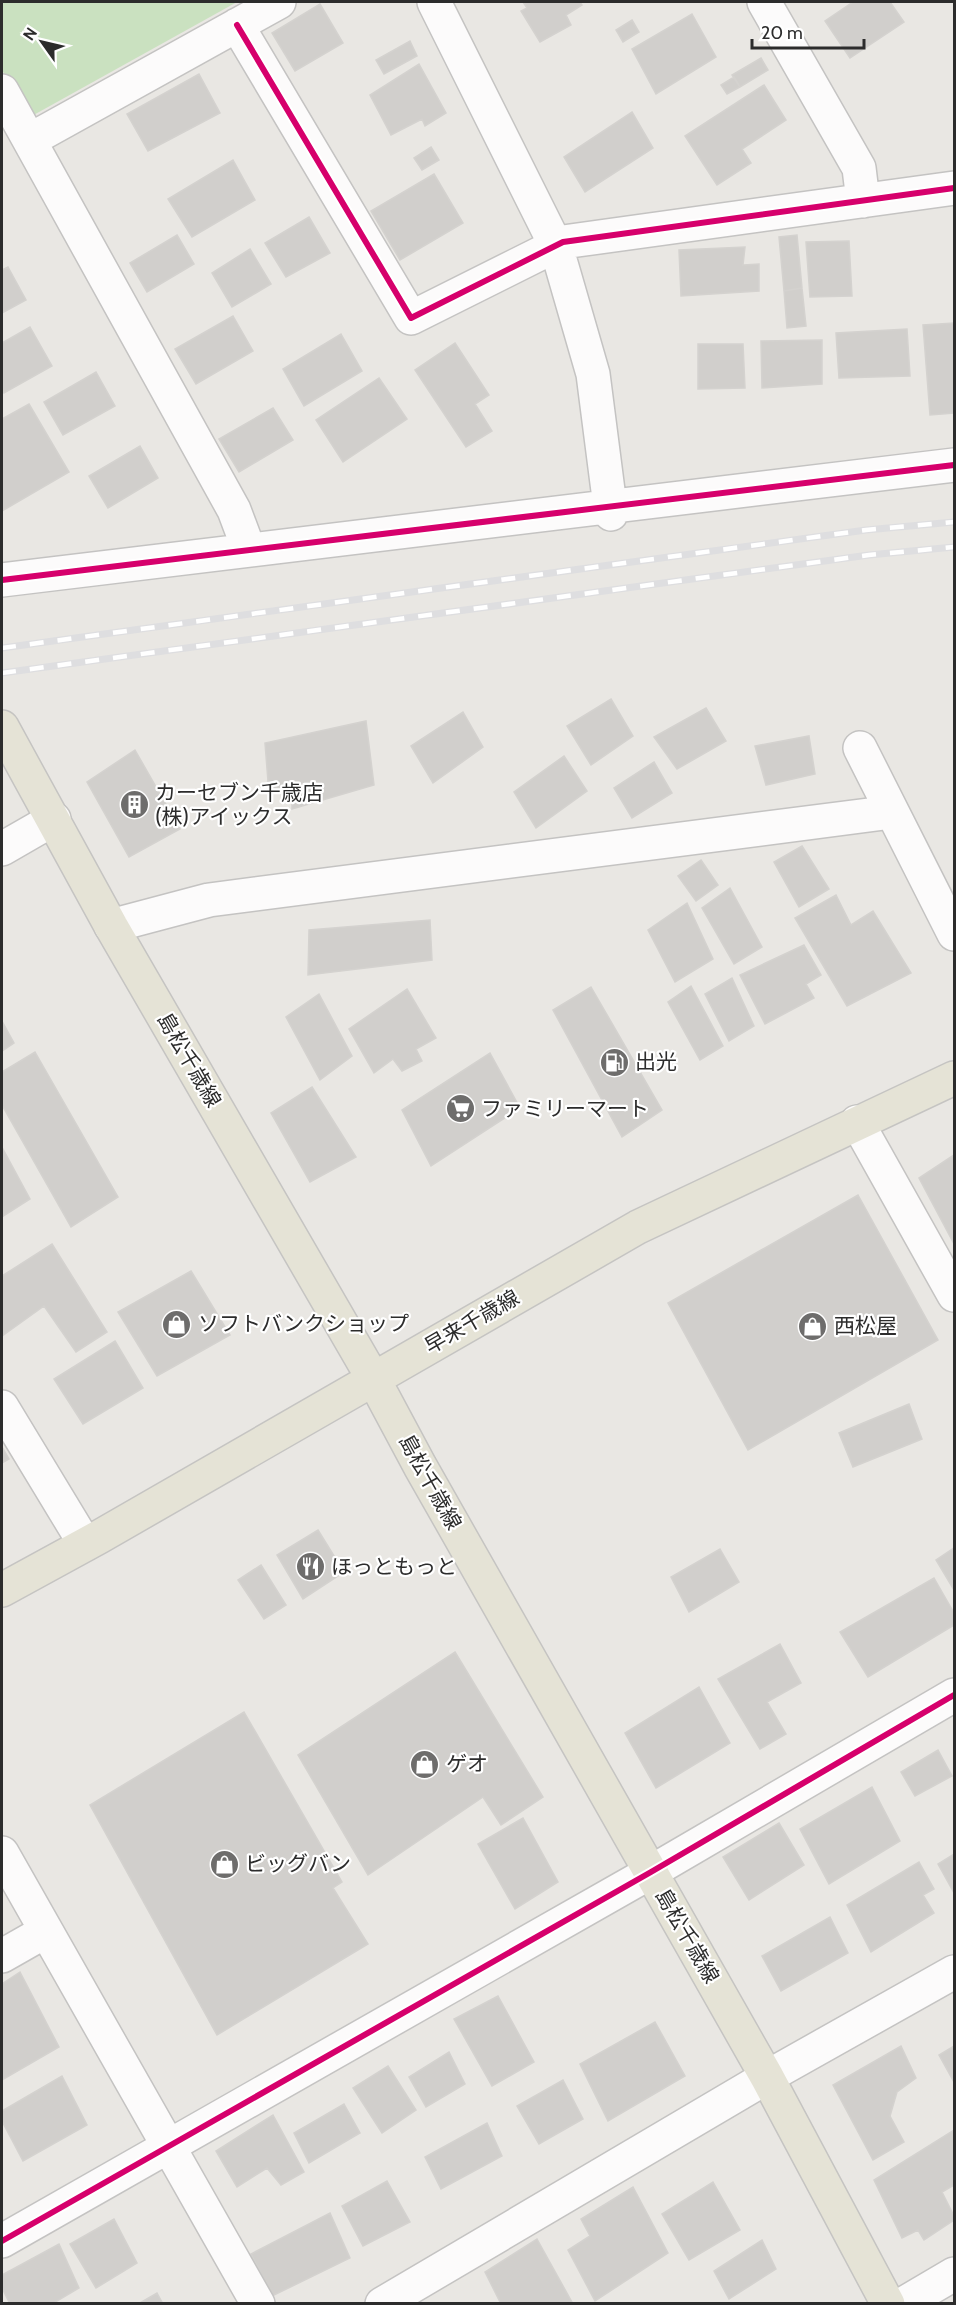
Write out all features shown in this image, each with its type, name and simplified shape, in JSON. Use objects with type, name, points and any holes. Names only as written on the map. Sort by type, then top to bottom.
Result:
[{"type":"main road","name":"島松千歳線","points":[[2,727],[111,926],[374,1380],[420,1466],[767,2077],[888,2304]]},
{"type":"main road","name":"早来千歳線","points":[[2,1590],[374,1380],[447,1335],[638,1227],[954,1078]]},
{"type":"street","points":[[30,140],[279,2]]},
{"type":"street","points":[[434,2],[556,246],[593,374],[611,510]]},
{"type":"street","points":[[764,2],[859,168],[863,201]]},
{"type":"street","points":[[237,25],[411,318],[563,242],[954,188]]},
{"type":"street","points":[[2,91],[234,510],[249,550]]},
{"type":"street","points":[[2,580],[611,510],[954,465]]},
{"type":"street","points":[[860,748],[954,934]]},
{"type":"street","points":[[111,926],[209,900],[892,812]]},
{"type":"street","points":[[2,849],[54,819]]},
{"type":"street","points":[[857,1122],[954,1295]]},
{"type":"street","points":[[2,1407],[85,1544]]},
{"type":"street","points":[[2,2241],[651,1872],[954,1695]]},
{"type":"street","points":[[2,1853],[258,2304]]},
{"type":"street","points":[[2,1956],[46,1931]]},
{"type":"street","points":[[382,2304],[767,2077],[954,1972]]},
{"type":"street","points":[[903,2304],[954,2274]]},
{"type":"green space","points":[[2,2],[237,2],[30,117],[2,70]]},
{"type":"building","points":[[523,2],[580,2],[582,5],[566,15],[571,25],[540,42],[521,11],[527,8]]},
{"type":"building","points":[[853,2],[890,2],[904,22],[850,58],[825,21]]},
{"type":"building","points":[[320,4],[343,43],[295,71],[272,33]]},
{"type":"building","points":[[692,14],[716,57],[656,94],[632,49]]},
{"type":"building","points":[[632,20],[639,32],[623,42],[616,30]]},
{"type":"building","points":[[410,41],[417,56],[384,74],[376,60]]},
{"type":"building","points":[[761,58],[768,70],[740,87],[732,75]]},
{"type":"building","points":[[419,64],[446,113],[425,126],[422,119],[391,135],[370,95]]},
{"type":"building","points":[[199,74],[220,113],[148,151],[127,114]]},
{"type":"building","points":[[734,77],[740,87],[727,94],[721,85]]},
{"type":"building","points":[[764,85],[786,120],[742,149],[751,163],[717,185],[685,136]]},
{"type":"building","points":[[632,112],[653,148],[585,192],[564,157]]},
{"type":"building","points":[[431,147],[439,160],[422,170],[414,158]]},
{"type":"building","points":[[233,160],[255,200],[192,237],[168,199]]},
{"type":"building","points":[[434,174],[463,223],[400,260],[371,211]]},
{"type":"building","points":[[309,217],[330,253],[286,277],[265,243]]},
{"type":"building","points":[[177,235],[194,264],[147,292],[130,263]]},
{"type":"building","points":[[797,235],[802,288],[784,291],[779,237]]},
{"type":"building","points":[[849,241],[852,296],[810,297],[806,242]]},
{"type":"building","points":[[745,247],[743,265],[759,264],[759,291],[681,296],[679,250]]},
{"type":"building","points":[[250,249],[271,284],[232,307],[212,273]]},
{"type":"building","points":[[8,267],[26,300],[2,313],[2,270]]},
{"type":"building","points":[[802,288],[806,326],[787,328],[784,291]]},
{"type":"building","points":[[233,316],[253,351],[196,384],[175,349]]},
{"type":"building","points":[[954,323],[954,413],[930,415],[923,325]]},
{"type":"building","points":[[30,327],[52,366],[4,393],[2,343]]},
{"type":"building","points":[[907,329],[910,376],[839,378],[836,333]]},
{"type":"building","points":[[341,334],[362,371],[304,406],[283,369]]},
{"type":"building","points":[[822,340],[822,384],[762,388],[761,341]]},
{"type":"building","points":[[455,343],[489,395],[475,404],[492,431],[466,447],[415,370]]},
{"type":"building","points":[[698,344],[743,344],[745,388],[698,389]]},
{"type":"building","points":[[96,372],[115,406],[63,435],[44,402]]},
{"type":"building","points":[[379,378],[407,419],[343,462],[316,420]]},
{"type":"building","points":[[29,404],[69,472],[2,511],[2,419]]},
{"type":"building","points":[[273,408],[293,440],[239,472],[219,439]]},
{"type":"building","points":[[140,446],[158,478],[108,508],[89,476]]},
{"type":"building","points":[[611,699],[633,736],[591,765],[567,726]]},
{"type":"building","points":[[706,708],[726,741],[677,769],[654,737]]},
{"type":"building","points":[[463,712],[483,747],[433,783],[411,746]]},
{"type":"building","points":[[366,721],[374,785],[292,809],[292,789],[269,794],[265,743]]},
{"type":"building","points":[[809,736],[815,774],[766,785],[755,746]]},
{"type":"building","name":"カーセブン千歳店 (株)アイックス","points":[[135,750],[180,829],[129,857],[87,782]]},
{"type":"building","points":[[564,756],[587,791],[536,828],[514,792]]},
{"type":"building","points":[[654,762],[672,793],[632,818],[614,788]]},
{"type":"building","points":[[802,846],[829,889],[799,907],[774,862]]},
{"type":"building","points":[[701,860],[718,885],[696,901],[678,876]]},
{"type":"building","points":[[730,888],[762,947],[734,964],[702,908]]},
{"type":"building","points":[[836,895],[851,925],[873,911],[911,973],[847,1006],[795,918]]},
{"type":"building","points":[[687,903],[713,959],[675,982],[648,930]]},
{"type":"building","points":[[430,920],[432,960],[308,975],[309,930]]},
{"type":"building","points":[[804,945],[821,975],[806,984],[814,998],[765,1024],[740,975]]},
{"type":"building","points":[[732,978],[754,1026],[729,1041],[705,994]]},
{"type":"building","points":[[691,986],[723,1046],[700,1060],[668,1002]]},
{"type":"building","points":[[591,987],[662,1110],[622,1137],[553,1010]]},
{"type":"building","points":[[407,989],[436,1038],[416,1049],[422,1061],[402,1071],[393,1059],[374,1073],[349,1029]]},
{"type":"building","points":[[319,994],[352,1056],[320,1080],[286,1017]]},
{"type":"building","points":[[2,1021],[14,1043],[2,1051]]},
{"type":"building","points":[[35,1052],[118,1197],[71,1227],[2,1105],[2,1072]]},
{"type":"building","points":[[490,1053],[520,1108],[431,1166],[402,1110]]},
{"type":"building","points":[[312,1087],[356,1157],[310,1182],[271,1113]]},
{"type":"building","points":[[2,1150],[30,1199],[2,1217]]},
{"type":"building","points":[[954,1155],[954,1244],[919,1178]]},
{"type":"building","points":[[858,1195],[938,1340],[748,1450],[668,1303]]},
{"type":"building","points":[[52,1244],[107,1332],[76,1352],[44,1306],[2,1336],[2,1276]]},
{"type":"building","points":[[191,1271],[230,1335],[157,1376],[118,1312]]},
{"type":"building","points":[[115,1341],[143,1388],[83,1424],[54,1379]]},
{"type":"building","points":[[909,1404],[922,1439],[853,1467],[839,1433]]},
{"type":"building","points":[[2,1447],[9,1459],[2,1463]]},
{"type":"building","points":[[318,1530],[344,1572],[303,1599],[277,1555]]},
{"type":"building","points":[[954,1548],[954,1590],[936,1560]]},
{"type":"building","points":[[720,1549],[739,1582],[689,1612],[671,1577]]},
{"type":"building","points":[[261,1565],[286,1605],[264,1619],[238,1580]]},
{"type":"building","points":[[934,1578],[954,1613],[954,1625],[868,1677],[840,1632]]},
{"type":"building","points":[[780,1644],[801,1683],[767,1702],[786,1734],[760,1749],[718,1679]]},
{"type":"building","points":[[455,1652],[543,1797],[501,1825],[483,1797],[368,1875],[298,1755]]},
{"type":"building","points":[[699,1687],[730,1743],[656,1788],[625,1733]]},
{"type":"building","points":[[244,1712],[342,1882],[333,1888],[368,1944],[217,2035],[90,1805]]},
{"type":"building","points":[[938,1750],[952,1776],[915,1796],[901,1772]]},
{"type":"building","points":[[872,1787],[900,1841],[829,1884],[800,1829]]},
{"type":"building","points":[[523,1818],[558,1882],[515,1909],[478,1844]]},
{"type":"building","points":[[779,1823],[804,1865],[749,1900],[723,1857]]},
{"type":"building","points":[[954,1854],[954,1893],[938,1864]]},
{"type":"building","points":[[919,1862],[934,1889],[923,1895],[934,1913],[871,1952],[847,1905]]},
{"type":"building","points":[[830,1917],[848,1953],[781,1991],[762,1956]]},
{"type":"building","points":[[20,1972],[59,2047],[2,2080],[2,1984]]},
{"type":"building","points":[[498,1996],[534,2062],[492,2086],[454,2019]]},
{"type":"building","points":[[655,2022],[685,2076],[608,2121],[580,2064]]},
{"type":"building","points":[[901,2046],[916,2078],[897,2092],[890,2116],[904,2142],[873,2160],[833,2085]]},
{"type":"building","points":[[954,2046],[954,2082],[939,2055]]},
{"type":"building","points":[[449,2052],[465,2084],[426,2107],[409,2077]]},
{"type":"building","points":[[388,2066],[416,2110],[382,2133],[353,2088]]},
{"type":"building","points":[[62,2076],[87,2125],[23,2161],[2,2121],[2,2111]]},
{"type":"building","points":[[563,2080],[583,2119],[539,2144],[517,2106]]},
{"type":"building","points":[[344,2104],[360,2133],[309,2163],[294,2133]]},
{"type":"building","points":[[273,2115],[304,2172],[281,2185],[267,2168],[237,2187],[216,2151]]},
{"type":"building","points":[[487,2123],[502,2156],[441,2189],[425,2157]]},
{"type":"building","points":[[954,2130],[954,2185],[942,2192],[954,2220],[924,2240],[918,2230],[902,2238],[874,2180]]},
{"type":"building","points":[[387,2181],[410,2222],[363,2246],[342,2206]]},
{"type":"building","points":[[713,2182],[740,2230],[689,2260],[662,2214]]},
{"type":"building","points":[[633,2187],[668,2253],[595,2301],[568,2250],[590,2236],[581,2219]]},
{"type":"building","points":[[330,2213],[350,2258],[272,2296],[251,2254]]},
{"type":"building","points":[[114,2219],[137,2263],[96,2288],[70,2244]]},
{"type":"building","points":[[537,2239],[573,2304],[501,2304],[485,2272]]},
{"type":"building","points":[[762,2240],[776,2269],[729,2299],[714,2271]]},
{"type":"building","points":[[59,2244],[79,2288],[52,2304],[10,2304],[2,2288],[2,2275]]},
{"type":"building","points":[[157,2293],[163,2304],[138,2304]]},
{"type":"railway","points":[[2,648],[866,530],[954,522]]},
{"type":"railway","points":[[2,673],[869,555],[954,547]]},
{"type":"cycle path","points":[[237,25],[411,318],[563,242],[954,188]]},
{"type":"cycle path","points":[[2,580],[954,465]]},
{"type":"cycle path","points":[[2,2241],[651,1872],[954,1695]]},
{"type":"place","name":"カーセブン千歳店 (株)アイックス","points":[[134,805]]},
{"type":"place","name":"出光","points":[[614,1062]]},
{"type":"place","name":"ファミリーマート","points":[[460,1109]]},
{"type":"place","name":"ソフトバンクショップ","points":[[177,1324]]},
{"type":"place","name":"西松屋","points":[[813,1326]]},
{"type":"place","name":"ほっともっと","points":[[310,1567]]},
{"type":"place","name":"ゲオ","points":[[425,1764]]},
{"type":"place","name":"ビッグバン","points":[[224,1864]]}]
